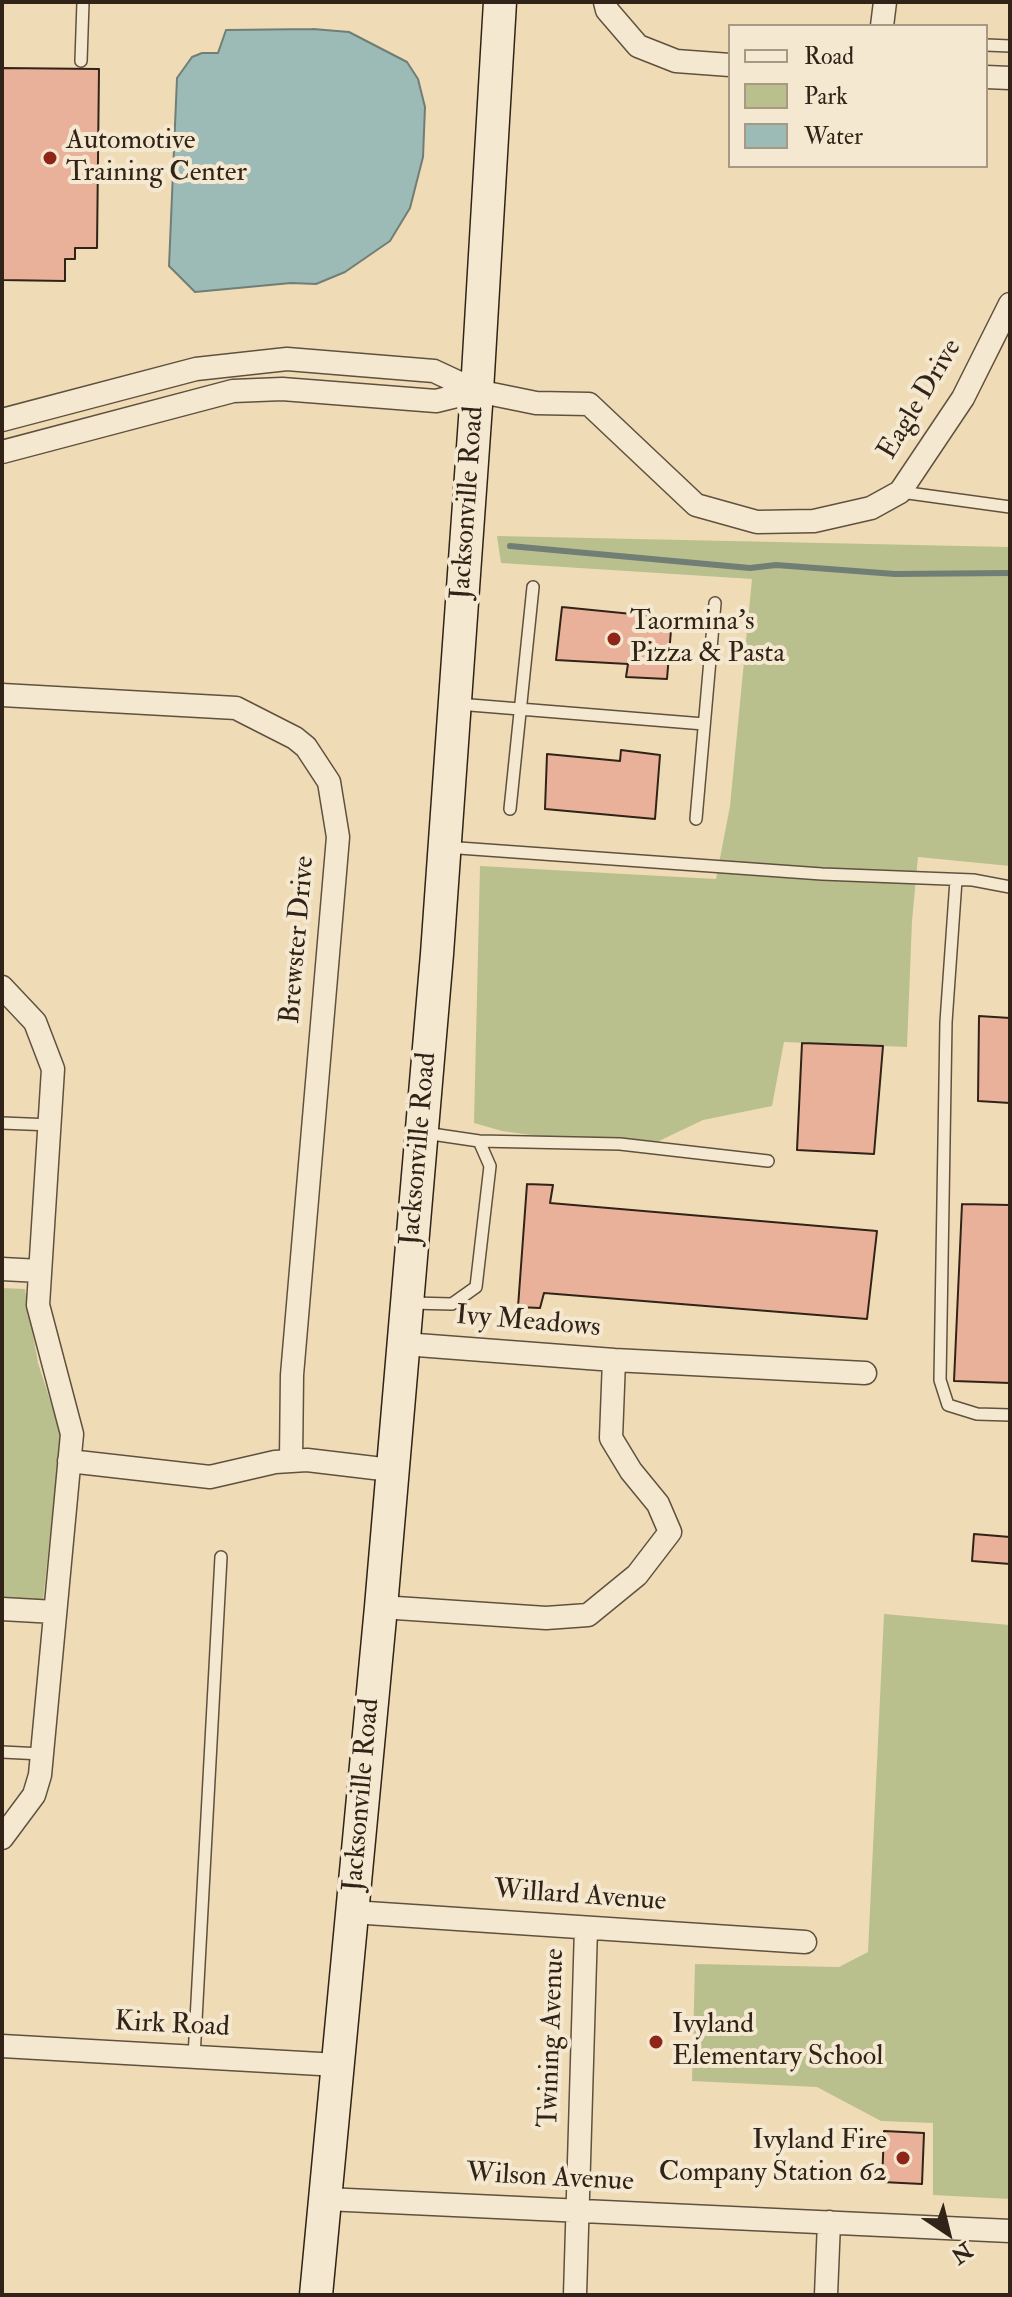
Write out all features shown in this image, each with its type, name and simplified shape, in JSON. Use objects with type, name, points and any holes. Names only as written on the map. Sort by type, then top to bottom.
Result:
[{"type":"main road","name":"Jacksonville Road","points":[[316,2295],[381,1607],[445,847],[500,2]]},
{"type":"street","points":[[605,2],[607,10],[638,46],[676,61],[728,65]]},
{"type":"street","points":[[882,24],[885,2]]},
{"type":"street","points":[[988,77],[1010,78]]},
{"type":"street","name":"Eagle Drive","points":[[477,391],[536,403],[589,404],[696,505],[757,522],[814,521],[871,508],[900,492],[963,398],[1010,304]]},
{"type":"street","points":[[2,420],[153,378],[196,369],[287,359],[434,371],[477,391]]},
{"type":"street","points":[[2,452],[233,391],[282,389],[436,401],[477,391]]},
{"type":"street","name":"Brewster Drive","points":[[2,695],[236,708],[295,738],[306,747],[329,782],[338,837],[292,1375],[291,1460]]},
{"type":"street","points":[[2,987],[35,1022],[49,1055],[54,1086],[38,1305],[72,1434],[42,1754],[34,1795],[2,1838]]},
{"type":"street","points":[[2,1269],[40,1271]]},
{"type":"street","name":"Ivy Meadows","points":[[381,1607],[546,1618],[588,1615],[637,1575],[670,1532],[658,1504],[631,1471],[611,1438],[614,1360],[404,1344]]},
{"type":"street","points":[[614,1360],[865,1373]]},
{"type":"street","points":[[69,1461],[210,1477],[291,1460],[391,1470]]},
{"type":"street","points":[[2,1609],[55,1612]]},
{"type":"street","name":"Willard Avenue","points":[[352,1912],[805,1942]]},
{"type":"street","name":"Twining Avenue","points":[[575,2295],[586,1928]]},
{"type":"street","name":"Kirk Road","points":[[2,2046],[338,2065]]},
{"type":"street","name":"Wilson Avenue","points":[[326,2199],[1010,2231]]},
{"type":"street","points":[[826,2295],[829,2222]]},
{"type":"lane","points":[[81,61],[83,2]]},
{"type":"lane","points":[[988,45],[1010,46]]},
{"type":"lane","points":[[900,492],[1010,507]]},
{"type":"lane","points":[[510,809],[533,587]]},
{"type":"lane","points":[[696,819],[715,603]]},
{"type":"lane","points":[[455,703],[704,724]]},
{"type":"lane","points":[[445,847],[822,874],[956,880],[1010,887]]},
{"type":"lane","points":[[956,880],[946,1022],[940,1380],[948,1405],[977,1414],[1010,1415]]},
{"type":"lane","points":[[2,1123],[52,1125]]},
{"type":"lane","points":[[420,1132],[479,1141],[620,1144],[768,1161]]},
{"type":"lane","points":[[407,1303],[452,1304],[476,1287],[490,1166],[479,1141]]},
{"type":"lane","points":[[194,2057],[221,1557]]},
{"type":"lane","points":[[2,1752],[42,1754]]},
{"type":"green space","points":[[497,536],[1010,547],[1010,866],[918,857],[907,1047],[784,1042],[772,1106],[703,1120],[640,1150],[502,1131],[474,1123],[480,866],[716,879],[730,806],[752,579],[501,563]]},
{"type":"green space","points":[[2,1288],[25,1289],[38,1363],[61,1434],[43,1601],[2,1598]]},
{"type":"green space","points":[[884,1614],[1010,1625],[1010,2199],[933,2195],[933,2123],[881,2121],[817,2087],[692,2081],[695,1964],[839,1967],[868,1952]]},
{"type":"water","points":[[313,29],[349,32],[407,62],[418,79],[425,107],[423,157],[410,208],[390,241],[345,272],[316,284],[291,283],[195,292],[169,266],[177,78],[192,57],[202,53],[218,53],[226,30]]},
{"type":"building","name":"Automotive Training Center","points":[[2,68],[99,69],[97,248],[75,248],[75,259],[65,259],[65,281],[2,280]]},
{"type":"building","name":"Taormina's Pizza & Pasta","points":[[562,607],[672,618],[667,679],[626,677],[628,664],[556,660]]},
{"type":"building","points":[[621,750],[660,755],[655,819],[545,809],[547,754],[620,761]]},
{"type":"building","points":[[979,1016],[1010,1018],[1010,1103],[978,1101]]},
{"type":"building","points":[[802,1043],[883,1046],[874,1154],[797,1150]]},
{"type":"building","points":[[527,1184],[553,1185],[550,1203],[877,1231],[867,1319],[544,1293],[540,1308],[518,1307]]},
{"type":"building","points":[[962,1204],[1010,1205],[1010,1383],[954,1381]]},
{"type":"building","points":[[974,1534],[1010,1537],[1010,1564],[972,1561]]},
{"type":"building","name":"Ivyland Fire Company Station 62","points":[[884,2131],[924,2133],[922,2184],[882,2182]]},
{"type":"waterway","points":[[510,546],[750,568],[776,565],[895,574],[1010,573]]},
{"type":"place","name":"Automotive Training Center","points":[[50,158]]},
{"type":"place","name":"Taormina's Pizza & Pasta","points":[[614,639]]},
{"type":"place","name":"Ivyland Elementary School","points":[[656,2042]]},
{"type":"place","name":"Ivyland Fire Company Station 62","points":[[903,2158]]}]
